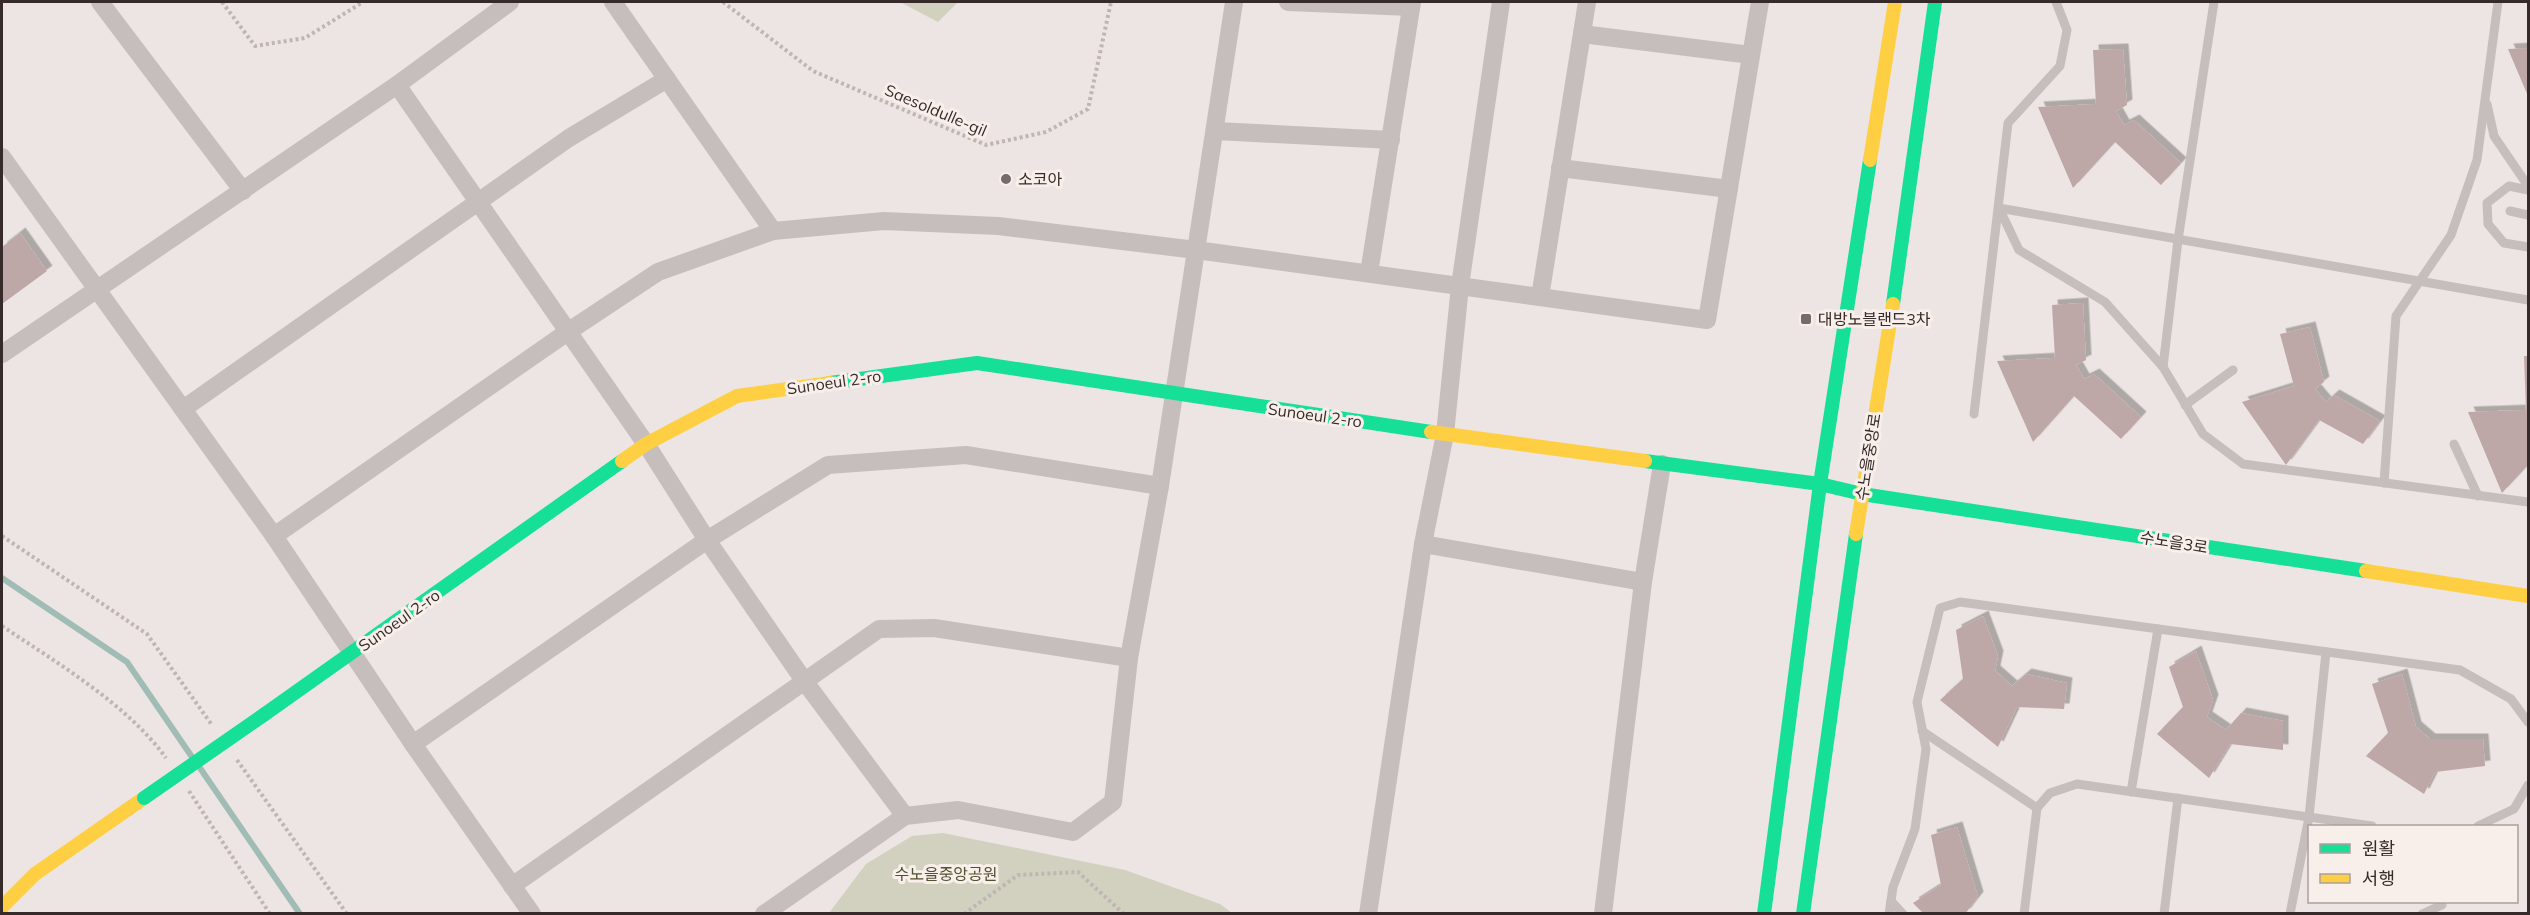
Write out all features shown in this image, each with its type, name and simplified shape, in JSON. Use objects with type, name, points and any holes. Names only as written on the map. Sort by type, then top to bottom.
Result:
[{"type":"street","points":[[100,2],[243,191]]},
{"type":"street","points":[[2,354],[397,85],[510,2]]},
{"type":"street","points":[[613,2],[773,231]]},
{"type":"street","points":[[764,914],[905,816],[958,810],[1073,832],[1113,802],[1129,658],[1160,486],[1234,2]]},
{"type":"street","points":[[1288,2],[1412,4],[1370,273]]},
{"type":"street","points":[[1368,914],[1423,544],[1445,434],[1460,286],[1501,2]]},
{"type":"street","points":[[1540,297],[1587,2]]},
{"type":"street","points":[[274,536],[569,331],[658,272],[773,231],[884,221],[998,226],[1370,273],[1707,320],[1760,2]]},
{"type":"street","points":[[1764,914],[1820,484],[1895,2]]},
{"type":"street","name":"수노을중앙로","points":[[1803,914],[1862,494],[1905,229],[1935,2]]},
{"type":"street","points":[[1582,34],[1751,56]]},
{"type":"street","points":[[183,409],[569,138],[667,79]]},
{"type":"street","points":[[397,85],[569,331],[646,444],[707,540],[805,682],[905,816]]},
{"type":"street","points":[[1216,131],[1391,140]]},
{"type":"street","points":[[2,156],[274,536],[413,744],[532,914]]},
{"type":"street","points":[[1560,168],[1729,189]]},
{"type":"street","name":"Sunoeul 2-ro","points":[[2,907],[35,874],[353,653],[646,444],[738,396],[977,363],[1445,434],[1820,484]]},
{"type":"street","points":[[413,744],[707,540],[828,465],[966,455],[1160,486]]},
{"type":"street","points":[[1603,914],[1643,582],[1662,464]]},
{"type":"street","name":"수노을3로","points":[[1820,484],[1862,494],[2529,596]]},
{"type":"street","points":[[1423,544],[1643,582]]},
{"type":"street","points":[[512,886],[879,629],[934,628],[1129,658]]},
{"type":"lane","points":[[1974,414],[2008,123],[2060,66],[2067,30],[2056,2]]},
{"type":"lane","points":[[2163,367],[2178,240],[2214,2]]},
{"type":"lane","points":[[2384,483],[2396,316],[2451,235],[2477,160],[2498,2]]},
{"type":"lane","points":[[2486,97],[2494,136],[2529,188]]},
{"type":"lane","points":[[2529,188],[2509,186],[2487,203],[2488,224],[2504,243],[2529,246]]},
{"type":"lane","points":[[1999,208],[2529,300]]},
{"type":"lane","points":[[1999,208],[2019,250],[2105,302],[2163,367],[2203,434],[2243,464],[2529,502]]},
{"type":"lane","points":[[2510,211],[2529,215]]},
{"type":"lane","points":[[2185,405],[2233,370]]},
{"type":"lane","points":[[2454,444],[2478,496]]},
{"type":"lane","points":[[1889,914],[1893,887],[1915,829],[1926,749],[1917,702],[1940,608],[1960,602],[2460,670],[2511,699],[2529,722]]},
{"type":"lane","points":[[2131,792],[2158,629]]},
{"type":"lane","points":[[2290,914],[2309,817],[2326,652]]},
{"type":"lane","points":[[1922,731],[2037,808]]},
{"type":"lane","points":[[2024,914],[2037,808],[2050,793],[2077,784],[2365,825]]},
{"type":"lane","points":[[2480,825],[2514,808],[2529,785]]},
{"type":"lane","points":[[2164,914],[2178,798]]},
{"type":"lane","points":[[1891,902],[1903,914]]},
{"type":"lane","points":[[2422,914],[2442,907]]},
{"type":"path","points":[[222,2],[255,46],[305,38],[363,2]]},
{"type":"path","name":"Saesoldulle-gil","points":[[723,2],[813,71],[986,145],[1046,132],[1088,109],[1111,2]]},
{"type":"path","points":[[2,536],[147,634],[214,728]]},
{"type":"path","points":[[2,626],[89,685],[154,742],[166,759]]},
{"type":"path","points":[[235,757],[347,914]]},
{"type":"path","points":[[184,784],[270,914]]},
{"type":"path","points":[[964,914],[1018,876],[1078,872],[1124,914]]},
{"type":"green space","points":[[900,2],[958,2],[938,22]]},
{"type":"green space","name":"수노을중앙공원","points":[[943,833],[1125,870],[1220,904],[1232,913],[829,913],[866,864],[912,836]]},
{"type":"building","points":[[2528,48],[2528,96],[2508,49]]},
{"type":"building","points":[[2123,49],[2127,105],[2116,111],[2124,125],[2134,120],[2181,163],[2161,185],[2115,142],[2073,188],[2038,107],[2096,104],[2093,50]]},
{"type":"building","points":[[20,233],[47,271],[2,304],[2,247]]},
{"type":"building","points":[[2083,303],[2086,360],[2076,365],[2084,379],[2094,374],[2141,417],[2121,439],[2074,396],[2033,442],[1997,361],[2055,358],[2052,305]]},
{"type":"building","points":[[2310,327],[2324,382],[2315,389],[2326,402],[2334,395],[2380,421],[2363,444],[2319,420],[2286,465],[2242,402],[2294,386],[2280,334]]},
{"type":"building","points":[[2524,356],[2528,356],[2528,465],[2502,493],[2468,412],[2526,410]]},
{"type":"building","points":[[1983,616],[1998,656],[1995,671],[2012,686],[2026,674],[2067,683],[2064,709],[2017,707],[1998,747],[1940,700],[1963,679],[1956,630]]},
{"type":"building","points":[[2196,651],[2213,700],[2207,717],[2226,730],[2241,713],[2283,721],[2283,750],[2230,744],[2209,778],[2157,734],[2183,707],[2169,667]]},
{"type":"building","points":[[2402,674],[2416,727],[2430,739],[2483,739],[2485,766],[2435,772],[2424,794],[2366,756],[2388,733],[2372,684]]},
{"type":"building","points":[[1957,827],[1978,897],[1965,914],[1924,914],[1913,903],[1941,885],[1931,835]]},
{"type":"waterway","points":[[2,578],[127,662],[192,757]]},
{"type":"waterway","points":[[200,768],[300,914]]},
{"type":"traffic: fast","points":[[1893,304],[1935,2]]},
{"type":"traffic: fast","points":[[1764,914],[1820,484],[1870,160]]},
{"type":"traffic: fast","points":[[830,383],[977,363],[1431,432]]},
{"type":"traffic: fast","points":[[265,714],[622,461]]},
{"type":"traffic: fast","points":[[1645,461],[1820,484],[1862,494],[2366,571]]},
{"type":"traffic: fast","points":[[1803,914],[1856,534]]},
{"type":"traffic: fast","points":[[144,798],[265,714]]},
{"type":"traffic: slow","points":[[1870,160],[1895,2]]},
{"type":"traffic: slow","points":[[1856,534],[1893,304]]},
{"type":"traffic: slow","points":[[622,461],[646,444],[737,396],[830,383]]},
{"type":"traffic: slow","points":[[1431,432],[1645,461]]},
{"type":"traffic: slow","points":[[2366,571],[2528,596]]},
{"type":"traffic: slow","points":[[2,907],[35,874],[144,798]]},
{"type":"place","name":"소코아","points":[[1006,179]]},
{"type":"place","name":"대방노블랜드3차","points":[[1806,319]]}]
